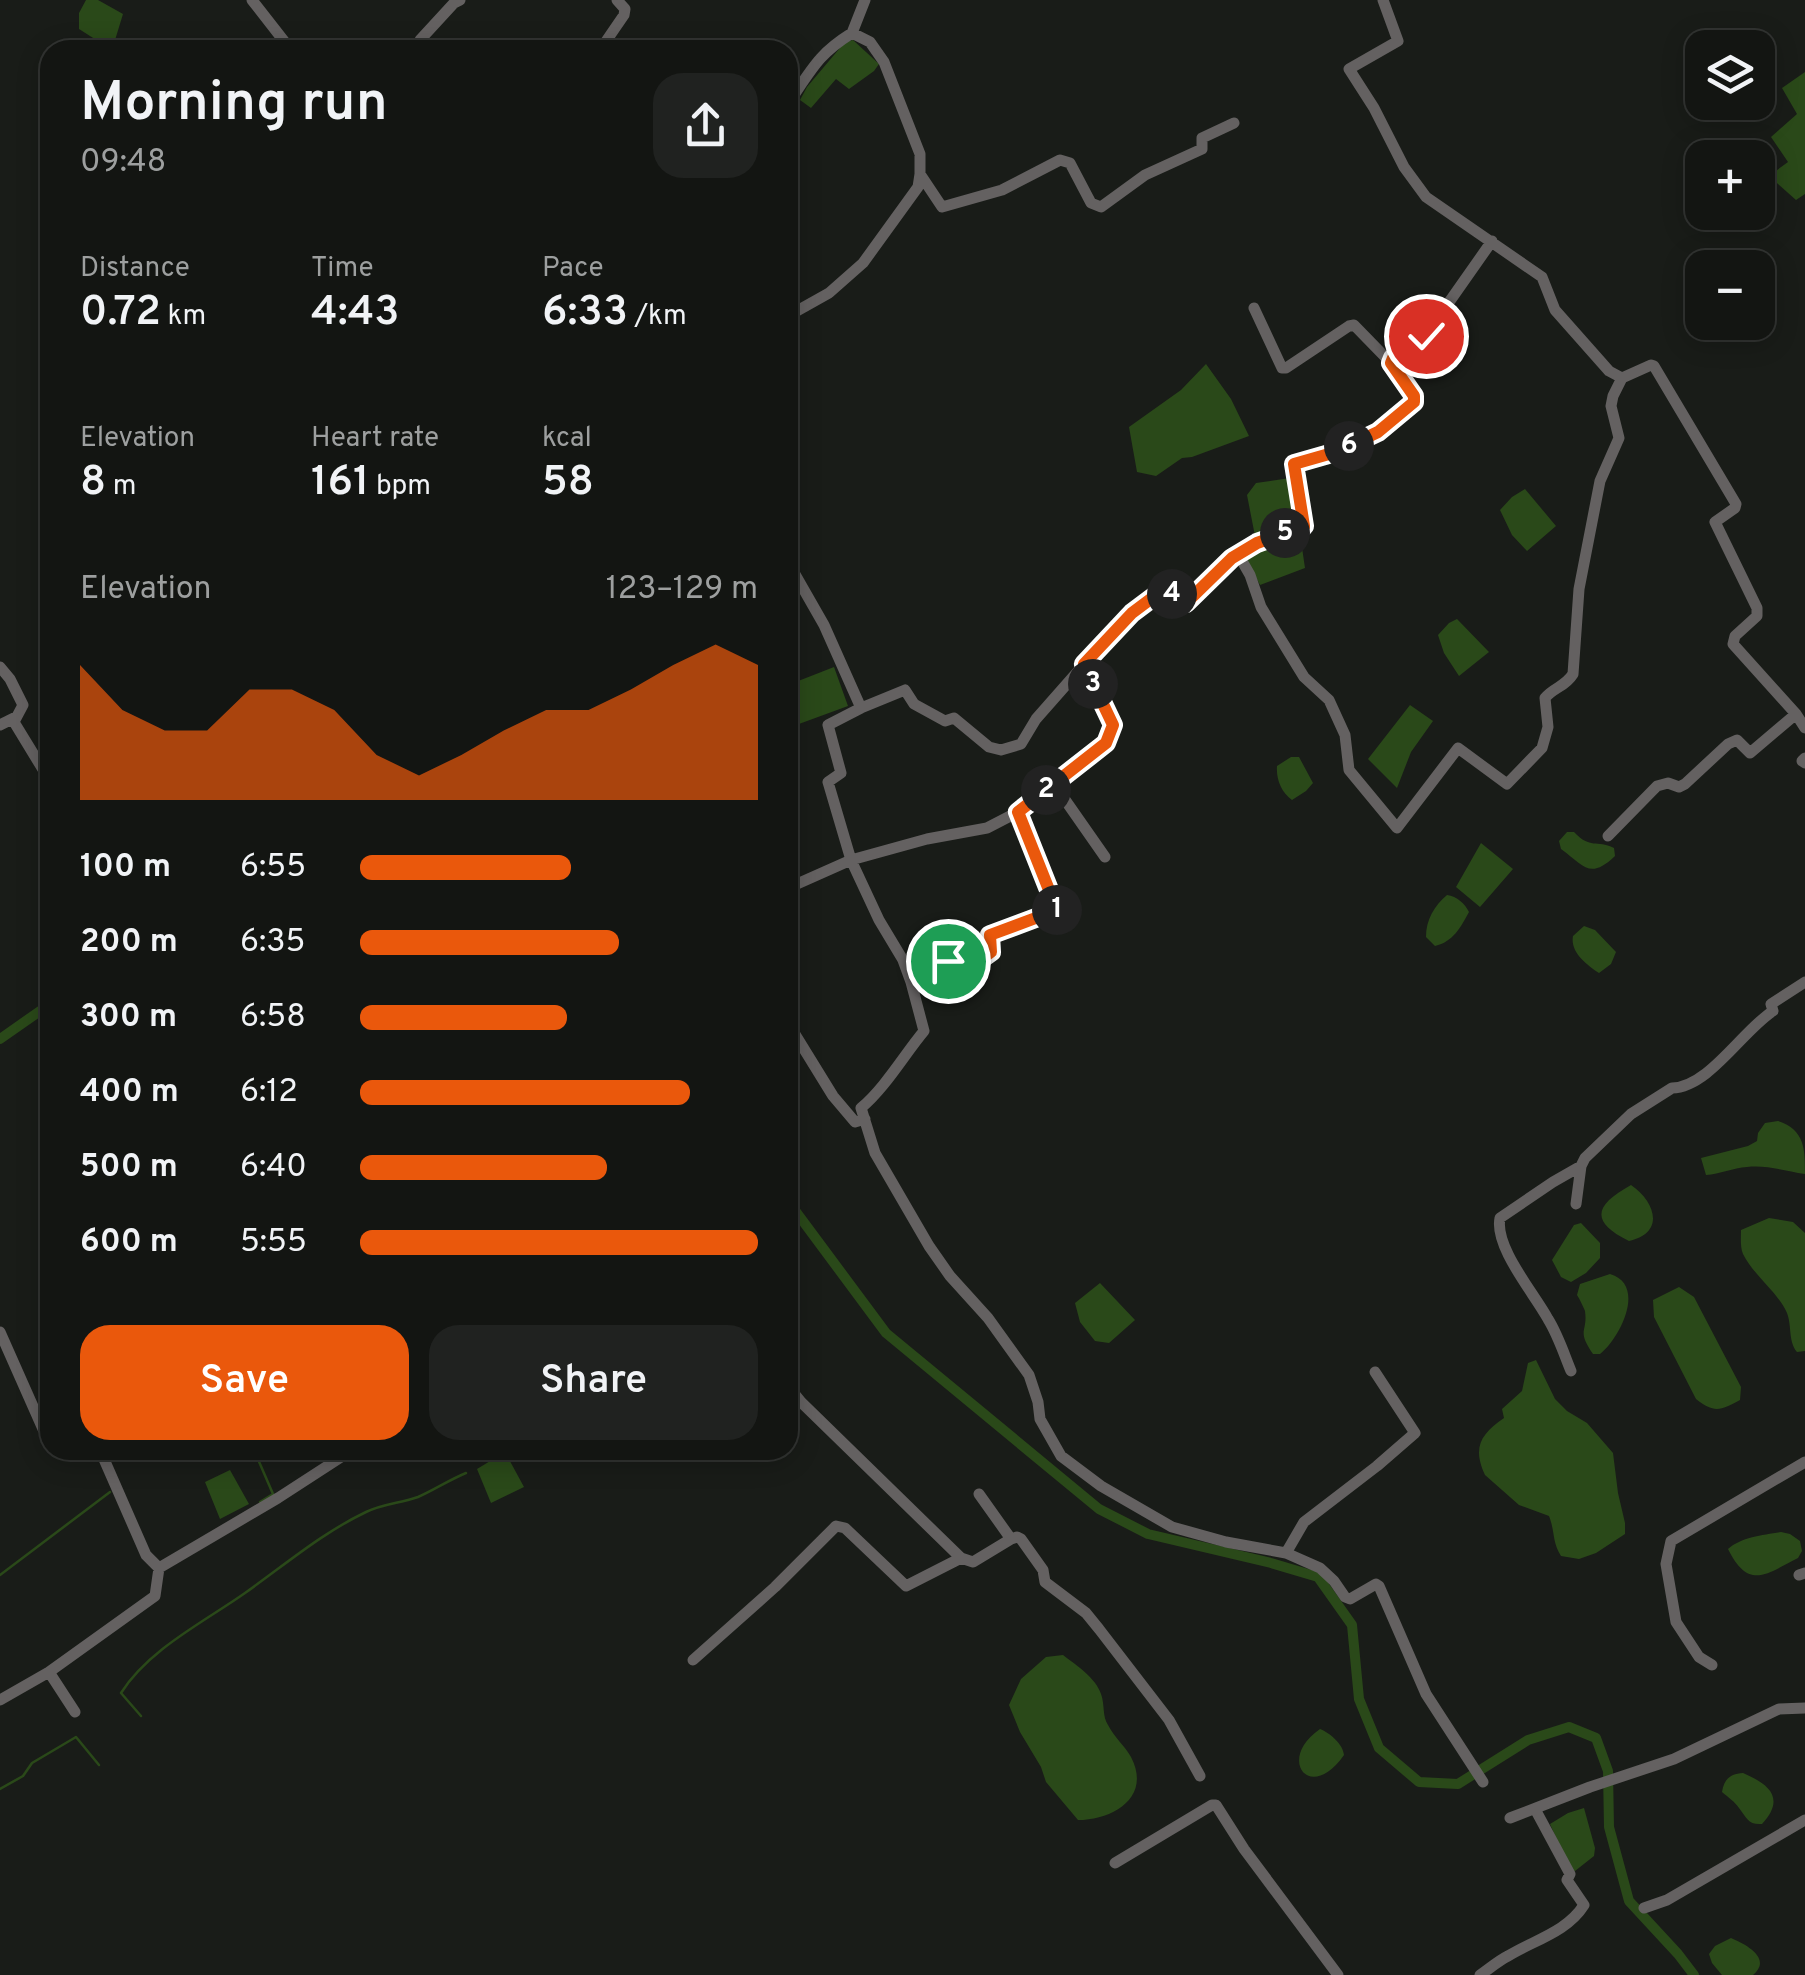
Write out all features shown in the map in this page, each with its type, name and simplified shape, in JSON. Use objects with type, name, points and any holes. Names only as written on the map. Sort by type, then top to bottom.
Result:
[{"type":"street","points":[[252,0],[283,40]]},
{"type":"street","points":[[607,40],[624,15],[625,9],[618,0]]},
{"type":"street","points":[[798,89],[830,47],[852,32],[865,0]]},
{"type":"street","points":[[1383,0],[1398,41],[1349,69],[1404,167],[1426,197],[1542,276],[1555,310],[1610,372],[1622,378]]},
{"type":"street","points":[[421,40],[455,1]]},
{"type":"street","points":[[798,310],[828,294],[863,262],[918,187],[920,154],[884,62],[870,42],[852,32]]},
{"type":"street","points":[[920,174],[942,208],[1002,190],[1060,160],[1070,163],[1092,203],[1101,206],[1145,174],[1202,149],[1202,138],[1234,123]]},
{"type":"street","points":[[1391,363],[1426,336],[1492,240]]},
{"type":"street","points":[[1254,308],[1282,368],[1354,325],[1391,363],[1414,396],[1414,402],[1378,432],[1336,452],[1294,464],[1304,526],[1238,554],[1186,603],[1164,589],[1132,613],[1036,719],[1021,744],[1001,750],[989,747],[954,718],[945,721],[914,704],[906,690],[828,724],[841,772],[828,782],[851,860],[878,920],[903,960],[924,1031],[860,1108],[875,1153],[929,1246],[1029,1375],[1040,1419],[1061,1456],[1101,1486],[1172,1527],[1286,1553],[1320,1568],[1350,1599],[1376,1584],[1379,1586],[1426,1694],[1481,1779]]},
{"type":"street","points":[[1238,554],[1261,607],[1304,677],[1329,700],[1345,735],[1348,770],[1397,828],[1458,748],[1507,784],[1542,748],[1548,727],[1545,698],[1567,684],[1574,674],[1579,589],[1600,481],[1619,438],[1611,406],[1622,378],[1651,365],[1736,504],[1714,522],[1757,616],[1735,636],[1733,644],[1805,728]]},
{"type":"street","points":[[798,581],[824,625],[861,708]]},
{"type":"street","points":[[798,884],[851,860],[927,838],[988,828],[1018,812],[1106,743],[1113,725],[1084,664]]},
{"type":"street","points":[[0,667],[23,706],[14,718],[0,725]]},
{"type":"street","points":[[1608,836],[1657,786],[1684,784],[1737,740],[1750,752],[1796,714]]},
{"type":"street","points":[[14,718],[40,765]]},
{"type":"street","points":[[1054,784],[1105,857]]},
{"type":"street","points":[[911,982],[950,960],[966,970],[991,952],[990,935],[1057,910],[1018,812]]},
{"type":"street","points":[[1576,1204],[1585,1158],[1632,1114],[1710,1070],[1772,1012],[1771,1004],[1805,982]]},
{"type":"street","points":[[798,1039],[833,1096],[855,1122],[865,1119]]},
{"type":"street","points":[[1571,1372],[1550,1322],[1506,1249],[1498,1226],[1500,1218],[1581,1166]]},
{"type":"street","points":[[0,1332],[40,1424]]},
{"type":"street","points":[[1286,1553],[1304,1522],[1415,1433],[1375,1372]]},
{"type":"street","points":[[798,1399],[961,1558],[973,1562],[1011,1539],[1021,1540],[1043,1570],[1045,1582],[1086,1613],[1169,1720],[1200,1776]]},
{"type":"street","points":[[104,1460],[146,1555],[159,1568]]},
{"type":"street","points":[[159,1568],[336,1460]]},
{"type":"street","points":[[1712,1666],[1699,1657],[1676,1622],[1666,1564],[1672,1541],[1805,1462]]},
{"type":"street","points":[[979,1494],[1011,1539]]},
{"type":"street","points":[[692,1660],[836,1526],[845,1528],[906,1586],[961,1558]]},
{"type":"street","points":[[0,1700],[49,1672],[155,1596],[159,1568]]},
{"type":"street","points":[[49,1672],[75,1712]]},
{"type":"street","points":[[1510,1818],[1720,1739],[1779,1710],[1805,1708]]},
{"type":"street","points":[[1115,1862],[1216,1806],[1338,1975]]},
{"type":"street","points":[[1480,1975],[1564,1926],[1584,1905],[1567,1880],[1569,1872],[1535,1809]]},
{"type":"street","points":[[1644,1908],[1667,1900],[1805,1820]]},
{"type":"shaded area","points":[[86,0],[98,0],[123,14],[115,40],[96,40],[79,29],[79,13]]},
{"type":"shaded area","points":[[853,40],[879,64],[874,71],[849,89],[836,79],[811,108],[800,100],[845,42]]},
{"type":"shaded area","points":[[1805,72],[1805,194],[1796,200],[1775,181],[1775,172],[1788,162],[1771,137],[1797,114],[1782,88]]},
{"type":"shaded area","points":[[1206,364],[1231,399],[1249,436],[1182,458],[1156,476],[1137,472],[1129,427],[1181,390]]},
{"type":"shaded area","points":[[1290,478],[1298,521],[1255,536],[1247,495],[1256,483]]},
{"type":"shaded area","points":[[1525,489],[1556,526],[1527,551],[1512,535],[1500,510]]},
{"type":"shaded area","points":[[1300,534],[1305,568],[1260,585],[1247,560]]},
{"type":"shaded area","points":[[1457,619],[1489,652],[1459,676],[1438,635]]},
{"type":"shaded area","points":[[834,667],[848,706],[798,724],[798,681]]},
{"type":"shaded area","points":[[1410,705],[1433,721],[1411,752],[1397,788],[1368,759]]},
{"type":"shaded area","points":[[1291,757],[1299,757],[1313,783],[1292,800],[1282,789],[1277,771],[1277,766]]},
{"type":"shaded area","points":[[1567,832],[1574,832],[1589,843],[1614,848],[1615,856],[1599,867],[1587,868],[1561,849],[1559,841]]},
{"type":"shaded area","points":[[1481,843],[1513,869],[1480,907],[1456,887]]},
{"type":"shaded area","points":[[1447,895],[1460,901],[1469,912],[1452,937],[1435,946],[1426,937],[1427,925]]},
{"type":"shaded area","points":[[1584,926],[1595,930],[1616,952],[1611,964],[1599,973],[1584,962],[1574,947],[1573,936]]},
{"type":"shaded area","points":[[1778,1121],[1798,1135],[1804,1149],[1805,1174],[1755,1167],[1706,1175],[1701,1158],[1748,1146],[1757,1141],[1765,1123]]},
{"type":"shaded area","points":[[1631,1185],[1646,1199],[1653,1216],[1648,1231],[1629,1241],[1607,1227],[1601,1213],[1610,1199]]},
{"type":"shaded area","points":[[1769,1218],[1793,1222],[1805,1233],[1805,1351],[1797,1352],[1794,1348],[1787,1313],[1742,1251],[1741,1230]]},
{"type":"shaded area","points":[[1581,1223],[1600,1243],[1600,1258],[1571,1282],[1561,1277],[1552,1260],[1574,1225]]},
{"type":"shaded area","points":[[1610,1274],[1627,1289],[1626,1312],[1608,1346],[1600,1354],[1593,1354],[1585,1340],[1585,1311],[1577,1295],[1580,1284]]},
{"type":"shaded area","points":[[1100,1283],[1135,1320],[1109,1343],[1095,1341],[1080,1322],[1075,1303]]},
{"type":"shaded area","points":[[1679,1287],[1694,1297],[1741,1387],[1740,1400],[1717,1409],[1696,1399],[1654,1317],[1653,1300]]},
{"type":"shaded area","points":[[1536,1360],[1555,1399],[1587,1423],[1613,1453],[1625,1534],[1579,1559],[1561,1556],[1549,1516],[1519,1505],[1485,1475],[1479,1457],[1484,1436],[1504,1418],[1502,1409],[1522,1391],[1528,1363]]},
{"type":"shaded area","points":[[492,1460],[509,1460],[524,1487],[491,1503],[477,1469]]},
{"type":"shaded area","points":[[230,1470],[249,1504],[220,1519],[205,1482]]},
{"type":"shaded area","points":[[1781,1532],[1800,1541],[1802,1551],[1798,1558],[1767,1573],[1751,1575],[1728,1549],[1746,1539]]},
{"type":"shaded area","points":[[1063,1655],[1095,1683],[1106,1722],[1131,1757],[1136,1771],[1133,1795],[1126,1804],[1091,1819],[1078,1820],[1046,1782],[1009,1705],[1021,1679],[1046,1657]]},
{"type":"shaded area","points":[[1320,1729],[1335,1739],[1344,1755],[1320,1776],[1310,1776],[1299,1763],[1300,1753]]},
{"type":"shaded area","points":[[1743,1773],[1771,1793],[1773,1807],[1762,1824],[1748,1820],[1722,1792],[1728,1778]]},
{"type":"shaded area","points":[[1584,1808],[1594,1856],[1575,1871],[1570,1869],[1550,1824]]},
{"type":"shaded area","points":[[1731,1938],[1759,1957],[1753,1975],[1722,1975],[1712,1963],[1709,1954],[1715,1946]]},
{"type":"waterway","points":[[0,1039],[40,1011]]},
{"type":"waterway","points":[[798,1214],[886,1333],[1099,1509],[1148,1534],[1318,1577],[1352,1625],[1359,1699],[1379,1748],[1419,1782],[1458,1784],[1528,1740],[1569,1727],[1596,1738],[1608,1771],[1609,1827],[1629,1901],[1694,1975]]},
{"type":"waterway","points":[[258,1460],[273,1494],[260,1502]]},
{"type":"waterway","points":[[141,1716],[121,1693],[146,1663],[178,1637],[350,1520],[378,1507],[418,1497],[466,1473]]},
{"type":"waterway","points":[[0,1575],[110,1492]]},
{"type":"waterway","points":[[0,1789],[23,1776],[32,1763],[76,1737],[99,1765]]},
{"type":"route","points":[[948,961],[966,970],[990,955],[990,935],[1057,910],[1018,812],[1106,743],[1113,725],[1084,664],[1132,613],[1164,589],[1186,603],[1232,558],[1257,543],[1304,526],[1294,464],[1336,452],[1378,432],[1414,402],[1414,396],[1391,363],[1426,336]]}]
